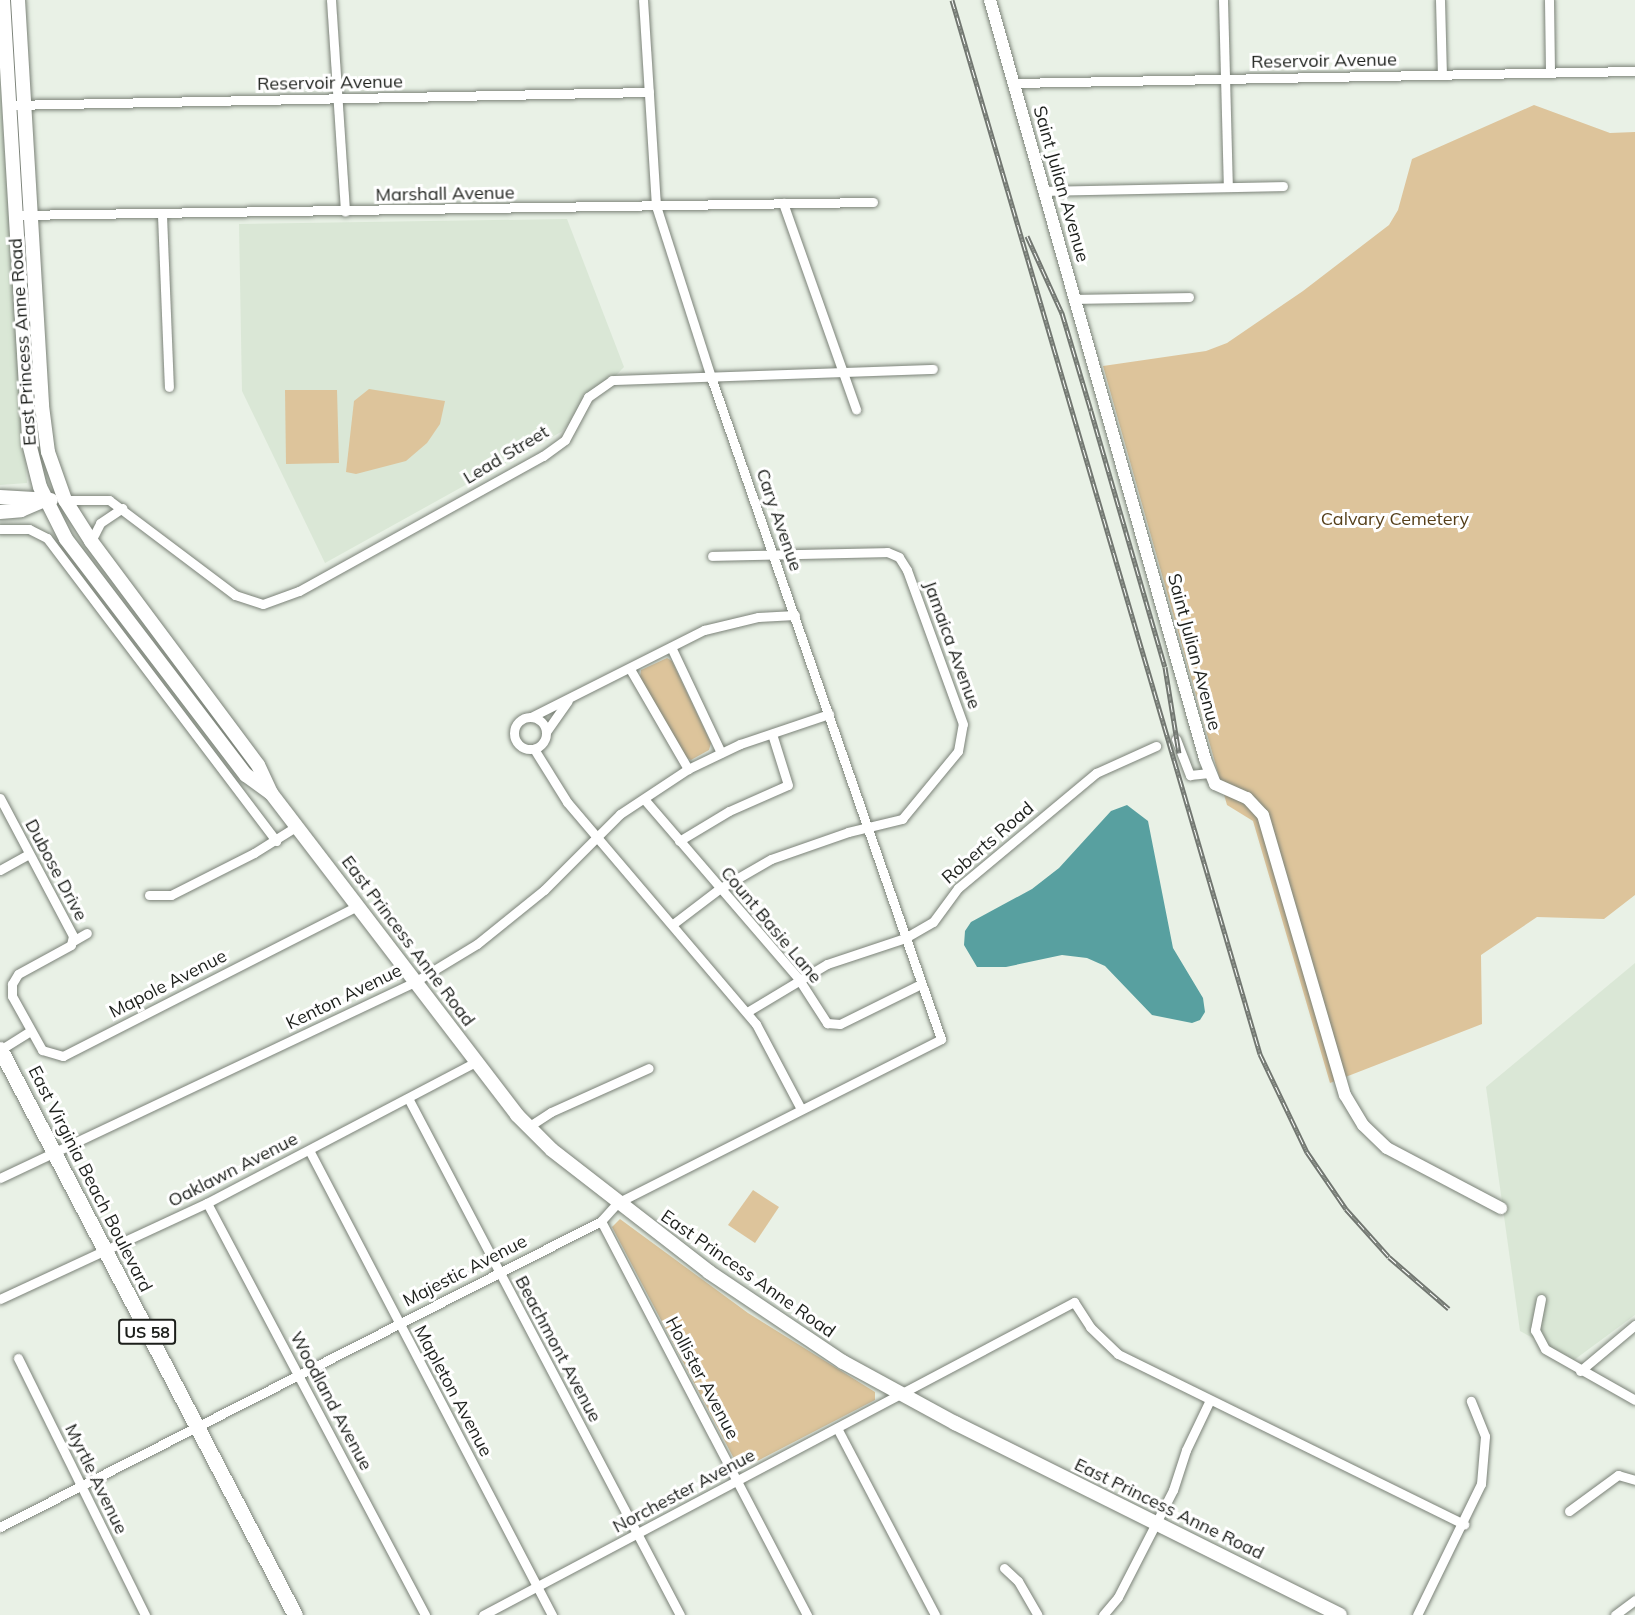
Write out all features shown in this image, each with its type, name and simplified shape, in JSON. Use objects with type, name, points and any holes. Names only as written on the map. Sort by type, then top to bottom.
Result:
[{"type":"main road","name":"East Princess Anne Road","points":[[3,0],[11,105],[29,443],[45,500],[66,539],[246,775],[271,794],[297,826],[528,1127],[617,1203],[755,1305],[898,1393],[1340,1615]]},
{"type":"main road","name":"East Princess Anne Road","points":[[18,0],[33,217],[42,406],[48,452],[65,500],[91,541],[258,765],[271,794]]},
{"type":"main road","points":[[0,497],[26,496],[45,500],[65,500]]},
{"type":"main road","points":[[0,513],[21,510],[45,500]]},
{"type":"main road","name":"East Virginia Beach Boulevard","points":[[0,1049],[295,1615]]},
{"type":"street","points":[[331,0],[345,212]]},
{"type":"street","name":"Cary Avenue","points":[[643,0],[656,206],[710,374],[870,827],[905,938],[941,1039]]},
{"type":"street","name":"Saint Julian Avenue","points":[[990,0],[1209,772],[1220,789],[1247,798],[1263,815],[1335,1069],[1353,1111],[1374,1137],[1405,1161],[1501,1208]]},
{"type":"street","points":[[1223,0],[1228,186]]},
{"type":"street","points":[[1440,0],[1442,75]]},
{"type":"street","points":[[1549,0],[1550,73]]},
{"type":"street","name":"Reservoir Avenue","points":[[1014,83],[1635,71]]},
{"type":"street","name":"Reservoir Avenue","points":[[11,105],[649,92]]},
{"type":"street","points":[[1044,191],[1283,186]]},
{"type":"street","name":"Marshall Avenue","points":[[17,215],[33,217],[873,202]]},
{"type":"street","points":[[783,203],[856,409]]},
{"type":"street","points":[[162,215],[169,387]]},
{"type":"street","points":[[1074,299],[1189,297]]},
{"type":"street","name":"Lead Street","points":[[65,500],[98,498],[123,508],[235,595],[249,601],[271,602],[299,591],[543,456],[565,440],[588,398],[612,380],[710,374],[933,369]]},
{"type":"street","points":[[91,541],[100,523],[123,508]]},
{"type":"street","points":[[0,529],[29,529],[47,538],[276,840]]},
{"type":"street","name":"Jamaica Avenue","points":[[673,924],[720,889],[771,859],[902,819],[958,751],[963,724],[907,570],[899,557],[887,552],[712,555]]},
{"type":"street","points":[[795,615],[758,617],[704,630],[568,701],[519,722],[514,734],[521,746],[534,749],[567,802],[747,1012],[770,1044],[801,1109]]},
{"type":"street","points":[[671,647],[721,753]]},
{"type":"street","points":[[630,669],[688,769]]},
{"type":"street","points":[[546,732],[568,701]]},
{"type":"street","name":"Kenton Avenue","points":[[0,1178],[416,981],[477,944],[515,915],[597,837],[644,799],[688,769],[721,753],[829,714]]},
{"type":"street","points":[[531,717],[543,723],[546,732],[545,741],[534,749]]},
{"type":"street","points":[[680,841],[729,811],[788,785],[772,734]]},
{"type":"street","points":[[1176,739],[1190,775],[1209,772]]},
{"type":"street","name":"Roberts Road","points":[[747,1012],[798,978],[905,938],[933,922],[958,888],[1096,773],[1156,746]]},
{"type":"street","name":"Dubose Drive","points":[[0,798],[73,941],[18,974],[12,984],[12,996],[31,1031]]},
{"type":"street","name":"Count Basie Lane","points":[[644,799],[798,978],[822,1019],[833,1024],[921,984]]},
{"type":"street","points":[[149,895],[171,895],[276,840],[297,826]]},
{"type":"street","points":[[0,870],[29,854]]},
{"type":"street","name":"Mapole Avenue","points":[[31,1031],[42,1050],[63,1056],[359,905]]},
{"type":"street","points":[[73,941],[87,933]]},
{"type":"street","points":[[0,1049],[31,1031]]},
{"type":"street","name":"Majestic Avenue","points":[[0,1527],[198,1429],[399,1323],[601,1221],[617,1203],[941,1039]]},
{"type":"street","name":"Oaklawn Avenue","points":[[0,1299],[105,1253],[207,1203],[477,1061]]},
{"type":"street","points":[[528,1127],[551,1112],[650,1068]]},
{"type":"street","name":"Beachmont Avenue","points":[[408,1098],[680,1615]]},
{"type":"street","name":"Mapleton Avenue","points":[[309,1150],[552,1615]]},
{"type":"street","name":"Woodland Avenue","points":[[207,1203],[425,1615]]},
{"type":"street","name":"Hollister Avenue","points":[[601,1221],[807,1615]]},
{"type":"street","points":[[1541,1299],[1535,1321],[1539,1340],[1553,1356],[1635,1400]]},
{"type":"street","name":"Norchester Avenue","points":[[483,1615],[738,1482],[898,1393],[1074,1302],[1090,1327],[1118,1354],[1210,1400]]},
{"type":"street","points":[[1580,1371],[1635,1325]]},
{"type":"street","name":"Myrtle Avenue","points":[[18,1358],[145,1615]]},
{"type":"street","points":[[1103,1615],[1118,1597],[1154,1522],[1173,1490],[1186,1450],[1210,1400],[1464,1524]]},
{"type":"street","points":[[1417,1615],[1464,1524],[1481,1484],[1486,1454],[1485,1436],[1470,1401]]},
{"type":"street","points":[[837,1428],[935,1615]]},
{"type":"street","points":[[1569,1511],[1618,1475],[1635,1480]]},
{"type":"street","points":[[1004,1568],[1018,1581],[1038,1615]]},
{"type":"street","points":[[1615,1615],[1635,1600]]},
{"type":"shaded area","points":[[0,85],[27,483],[0,485]]},
{"type":"shaded area","points":[[567,219],[624,367],[561,432],[325,563],[242,391],[239,224]]},
{"type":"shaded area","points":[[1635,963],[1635,1315],[1574,1360],[1520,1331],[1486,1087]]},
{"type":"green space","name":"Calvary Cemetery","points":[[1534,105],[1610,133],[1635,132],[1635,895],[1604,919],[1537,917],[1481,955],[1482,1024],[1330,1083],[1253,821],[1227,805],[1103,366],[1206,351],[1227,343],[1303,291],[1389,225],[1398,210],[1412,159]]},
{"type":"green space","points":[[369,389],[445,401],[440,424],[427,443],[406,461],[356,474],[346,472],[354,401]]},
{"type":"green space","points":[[285,390],[337,390],[339,463],[286,464]]},
{"type":"green space","points":[[667,658],[672,661],[711,743],[709,750],[691,760],[683,756],[640,678],[641,670]]},
{"type":"green space","points":[[753,1190],[779,1207],[755,1243],[728,1225]]},
{"type":"green space","points":[[620,1219],[748,1313],[875,1392],[875,1400],[740,1470],[612,1227]]},
{"type":"water","points":[[1127,805],[1148,821],[1173,948],[1203,998],[1205,1012],[1200,1020],[1192,1023],[1152,1015],[1105,966],[1087,958],[1062,955],[1006,967],[977,967],[964,945],[965,931],[971,922],[1032,889],[1059,868],[1111,811]]},
{"type":"railway","points":[[952,0],[1260,1054],[1307,1152],[1346,1209],[1389,1257],[1449,1309]]},
{"type":"railway","points":[[1027,236],[1062,313],[1091,411],[1165,667],[1179,753]]}]
